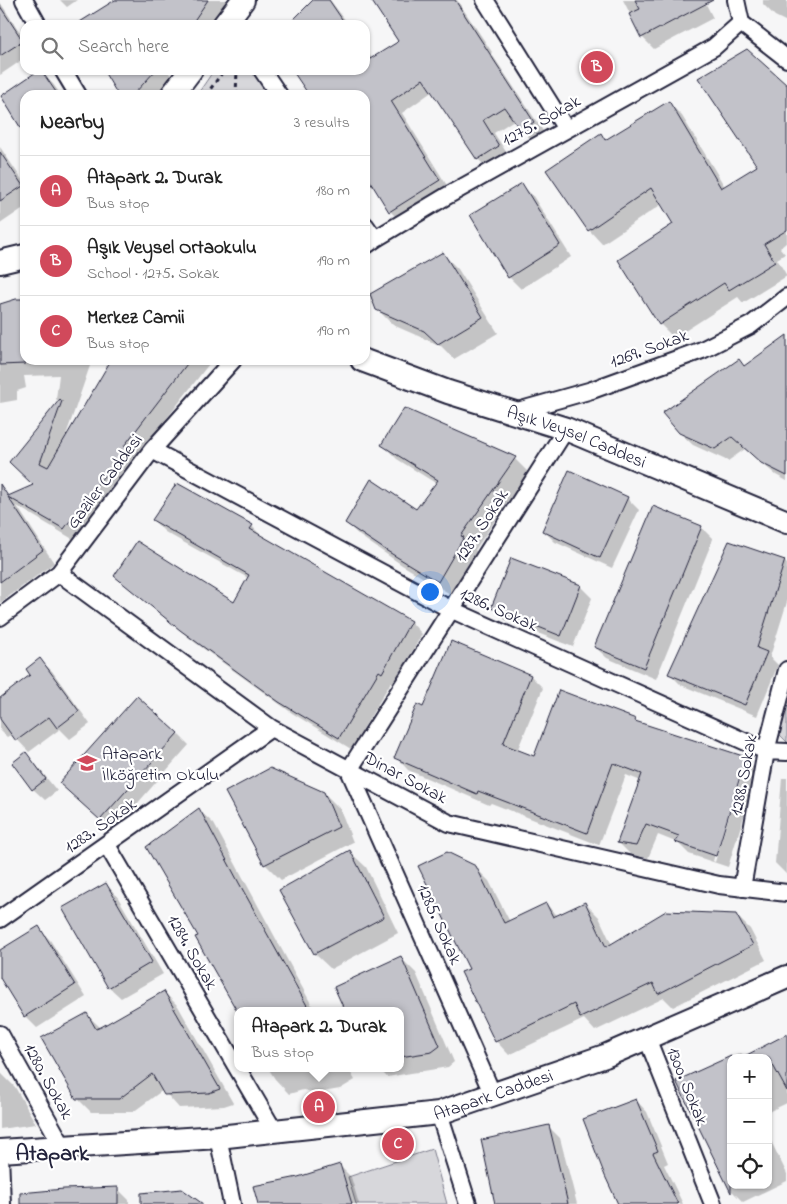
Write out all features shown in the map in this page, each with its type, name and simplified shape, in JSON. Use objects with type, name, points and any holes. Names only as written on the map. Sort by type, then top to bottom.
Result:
[{"type":"street","points":[[24,0],[35,20]]},
{"type":"street","points":[[230,20],[243,0]]},
{"type":"street","points":[[485,0],[566,129]]},
{"type":"street","points":[[736,0],[741,23],[787,59]]},
{"type":"street","name":"1275. Sokak","points":[[370,243],[445,197],[714,47],[741,23]]},
{"type":"street","points":[[66,75],[75,90]]},
{"type":"street","points":[[176,90],[187,75]]},
{"type":"street","points":[[265,75],[276,90]]},
{"type":"street","points":[[0,262],[20,257]]},
{"type":"street","name":"1269. Sokak","points":[[514,412],[592,390],[702,350],[750,325],[787,297]]},
{"type":"street","name":"Aşık Veysel Caddesi","points":[[370,363],[448,392],[566,429],[787,522]]},
{"type":"street","name":"Gaziler Caddesi","points":[[0,617],[59,573],[152,450],[228,365]]},
{"type":"street","name":"1287. Sokak","points":[[349,770],[566,429]]},
{"type":"street","name":"1286. Sokak","points":[[152,450],[450,609],[766,751],[787,752]]},
{"type":"street","name":"Dinar Sokak","points":[[59,573],[271,728],[449,823],[719,885],[787,893]]},
{"type":"street","name":"1288. Sokak","points":[[742,888],[766,751],[787,670]]},
{"type":"street","name":"1283. Sokak","points":[[0,919],[271,728]]},
{"type":"street","name":"1285. Sokak","points":[[349,770],[493,1095]]},
{"type":"street","name":"1284. Sokak","points":[[107,844],[234,1062]]},
{"type":"street","name":"Atapark Caddesi","points":[[0,1151],[218,1137],[439,1113],[605,1056],[787,977]]},
{"type":"street","name":"1280. Sokak","points":[[0,1034],[63,1147]]},
{"type":"street","name":"1300. Sokak","points":[[647,1038],[713,1204]]},
{"type":"street","name":"1284. Sokak","points":[[240,1072],[274,1131]]},
{"type":"street","points":[[439,1113],[468,1204]]},
{"type":"street","points":[[218,1137],[232,1204]]},
{"type":"street","points":[[0,1155],[2,1204]]},
{"type":"path","points":[[210,90],[220,75]]},
{"type":"path","points":[[236,90],[237,75]]},
{"type":"shaded area","points":[[211,75],[257,75],[267,90],[200,90]]},
{"type":"shaded area","points":[[787,703],[787,742],[779,734]]},
{"type":"shaded area","points":[[432,1149],[447,1204],[356,1204],[348,1177]]},
{"type":"building","points":[[115,0],[208,0],[194,20],[83,20]]},
{"type":"building","points":[[313,0],[329,0],[343,20],[293,20]]},
{"type":"building","points":[[371,0],[455,0],[534,122],[521,131],[504,107],[483,120],[499,146],[477,160],[423,79],[391,101],[440,180],[389,212],[370,181],[370,90],[306,90],[295,75],[370,75],[370,59],[398,41]]},
{"type":"building","points":[[635,0],[713,0],[641,38],[629,14],[640,9]]},
{"type":"building","points":[[0,6],[20,36],[20,43],[0,56]]},
{"type":"building","points":[[747,49],[787,85],[787,230],[764,244],[775,262],[729,290],[724,283],[659,325],[618,260],[673,224],[651,188],[588,231],[546,170],[601,133],[605,140],[669,101],[721,188],[757,166],[698,78]]},
{"type":"building","points":[[32,75],[44,75],[55,90],[20,90],[20,127],[1,96]]},
{"type":"building","points":[[106,75],[151,75],[138,90],[115,90]]},
{"type":"building","points":[[0,152],[20,182],[20,188],[0,201]]},
{"type":"building","points":[[522,183],[560,245],[508,278],[470,215]]},
{"type":"building","points":[[443,252],[483,317],[438,344],[424,331],[376,310],[370,294]]},
{"type":"building","points":[[20,299],[20,364],[0,365],[0,304]]},
{"type":"building","points":[[787,335],[787,476],[761,463],[732,437],[715,449],[679,433],[662,413],[739,359],[744,366]]},
{"type":"building","points":[[108,365],[186,365],[124,446],[128,448],[98,483],[64,529],[8,497],[43,550],[0,582],[0,484],[8,496],[33,485],[9,462],[60,399],[62,401],[40,463],[48,467]]},
{"type":"building","points":[[404,408],[516,457],[461,536],[464,537],[438,582],[345,523],[371,479],[416,509],[438,480],[381,445]]},
{"type":"building","points":[[569,470],[628,497],[600,558],[542,531]]},
{"type":"building","points":[[177,483],[253,525],[250,529],[411,621],[382,673],[379,671],[339,738],[279,702],[180,630],[114,576],[137,541],[234,602],[249,575],[152,520]]},
{"type":"building","points":[[653,506],[702,526],[644,668],[594,647]]},
{"type":"building","points":[[729,541],[785,560],[757,648],[767,652],[745,705],[668,674]]},
{"type":"building","points":[[511,558],[581,585],[561,636],[491,608]]},
{"type":"building","points":[[451,641],[531,675],[503,744],[534,756],[559,690],[636,719],[635,721],[746,757],[716,856],[675,842],[679,836],[646,824],[636,846],[617,843],[642,774],[613,763],[587,833],[478,791],[477,794],[394,758],[417,704],[423,707]]},
{"type":"building","points":[[40,658],[79,711],[57,728],[49,717],[16,741],[0,719],[0,698],[30,675],[26,669]]},
{"type":"building","points":[[137,696],[178,733],[100,820],[59,783]]},
{"type":"building","points":[[26,752],[46,779],[32,790],[12,763]]},
{"type":"building","points":[[270,768],[324,792],[339,827],[264,865],[225,792]]},
{"type":"building","points":[[199,808],[308,1007],[235,1007],[195,937],[198,936],[146,847]]},
{"type":"building","points":[[350,850],[384,917],[314,954],[279,890]]},
{"type":"building","points":[[447,852],[476,866],[504,923],[546,903],[553,917],[585,902],[606,947],[666,911],[736,914],[753,945],[658,994],[653,983],[580,1018],[574,1004],[495,1042],[461,972],[469,969],[418,866]]},
{"type":"building","points":[[106,883],[152,962],[108,988],[62,908]]},
{"type":"building","points":[[39,926],[75,985],[24,1017],[0,978],[0,950]]},
{"type":"building","points":[[401,956],[440,1046],[432,1052],[404,1056],[404,1007],[343,1007],[334,987]]},
{"type":"building","points":[[164,991],[220,1089],[209,1093],[164,1095],[152,1074],[119,1099],[76,1099],[41,1038],[87,1013],[96,1029]]},
{"type":"building","points":[[787,1034],[787,1091],[772,1064],[772,1054],[749,1054]]},
{"type":"building","points":[[727,1058],[727,1185],[676,1081]]},
{"type":"building","points":[[636,1099],[658,1151],[653,1153],[678,1204],[618,1204],[605,1176],[583,1119]]},
{"type":"building","points":[[549,1125],[568,1204],[495,1204],[481,1140]]},
{"type":"building","points":[[340,1164],[352,1204],[258,1204],[253,1186],[298,1177]]},
{"type":"building","points":[[118,1187],[118,1204],[20,1204],[20,1193]]},
{"type":"building","points":[[182,1189],[203,1204],[141,1204],[141,1193]]},
{"type":"place","name":"Aşık Veysel Ortaokulu","points":[[597,67]]},
{"type":"place","name":"Atapark İlköğretim Okulu","points":[[87,763]]},
{"type":"place","name":"Atapark 2. Durak","points":[[319,1107]]},
{"type":"place","name":"Merkez Camii","points":[[398,1144]]},
{"type":"district","name":"Atapark","points":[[52,1152]]}]
